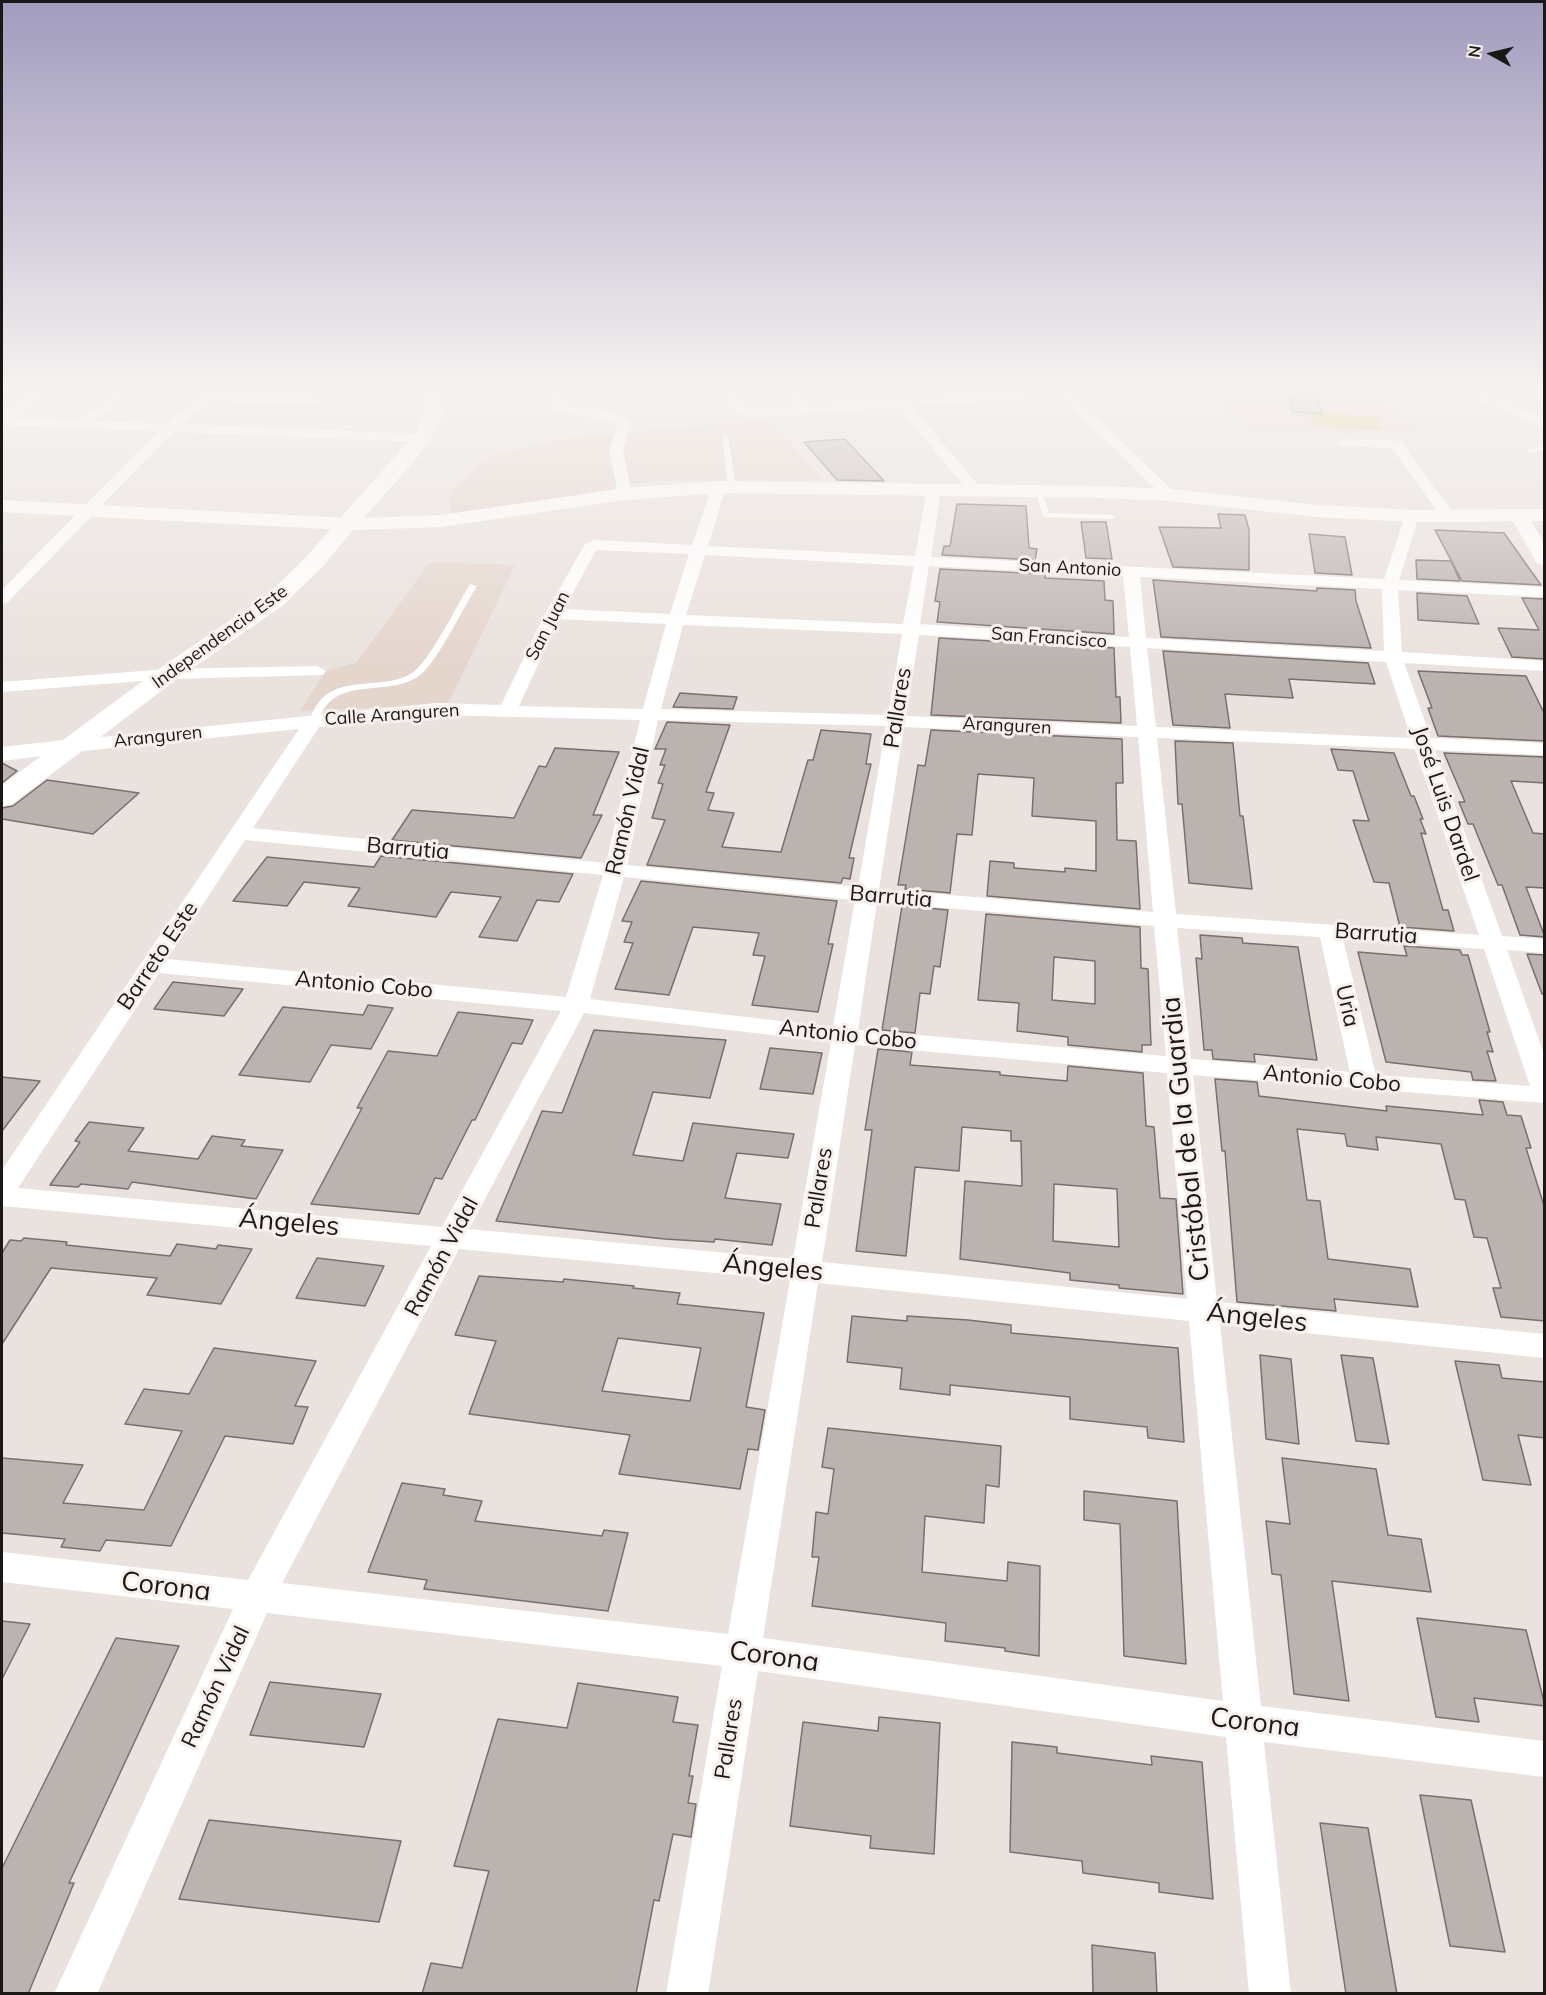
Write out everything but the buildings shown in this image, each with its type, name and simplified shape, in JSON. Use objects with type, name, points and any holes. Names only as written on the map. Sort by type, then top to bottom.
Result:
[{"type":"main road","name":"Independencia Este","points":[[2,798],[168,674],[274,601],[315,561],[385,480]]},
{"type":"main road","points":[[347,524],[442,523],[625,494],[673,488],[726,487],[1170,495],[1318,511],[1413,516],[1545,515]]},
{"type":"street","points":[[2,599],[117,480]]},
{"type":"street","points":[[622,480],[625,494]]},
{"type":"street","points":[[967,480],[975,490]]},
{"type":"street","points":[[1155,480],[1170,495]]},
{"type":"street","points":[[1422,480],[1448,516]]},
{"type":"street","name":"Ramón Vidal","points":[[75,1994],[256,1598],[576,1005],[616,868],[650,716],[676,620],[698,548],[726,487]]},
{"type":"street","name":"Pallares","points":[[687,1994],[934,489]]},
{"type":"street","points":[[2,506],[347,524]]},
{"type":"street","name":"José Luis Dardel","points":[[1413,516],[1390,584],[1393,658],[1545,1088]]},
{"type":"street","points":[[1519,516],[1545,559]]},
{"type":"street","name":"San Antonio","points":[[595,545],[698,548],[1545,592]]},
{"type":"street","name":"San Juan","points":[[507,711],[552,614],[590,547],[595,545]]},
{"type":"street","name":"Cristóbal de la Guardia","points":[[1131,571],[1270,1994]]},
{"type":"street","points":[[2,576],[23,576]]},
{"type":"street","name":"San Francisco","points":[[552,614],[911,629],[1545,666]]},
{"type":"street","points":[[2,687],[168,674],[317,670]]},
{"type":"street","name":"Calle Aranguren","points":[[314,720],[436,709],[470,710]]},
{"type":"street","name":"Aranguren","points":[[470,710],[896,721],[1545,749]]},
{"type":"street","name":"Aranguren","points":[[2,754],[314,720]]},
{"type":"street","name":"Barreto Este","points":[[2,1191],[314,720]]},
{"type":"street","name":"Barrutia","points":[[240,833],[616,868],[867,896],[1165,920],[1545,946]]},
{"type":"street","name":"Uria","points":[[1330,931],[1365,1082]]},
{"type":"street","name":"Antonio Cobo","points":[[152,965],[576,1005],[844,1036],[1365,1082],[1545,1095]]},
{"type":"street","name":"Ángeles","points":[[2,1196],[806,1271],[1545,1346]]},
{"type":"street","name":"Corona","points":[[2,1567],[256,1598],[743,1652],[1243,1722],[1545,1759]]},
{"type":"lane","points":[[726,480],[726,487]]},
{"type":"lane","points":[[1038,491],[1046,515],[1112,518]]},
{"type":"lane","points":[[314,720],[318,707],[331,694],[359,687],[394,683],[417,674],[473,586]]},
{"type":"shaded area","points":[[464,480],[807,480],[653,481],[451,519],[451,491]]},
{"type":"shaded area","points":[[430,562],[515,565],[448,704],[300,711],[325,671],[356,663]]}]
